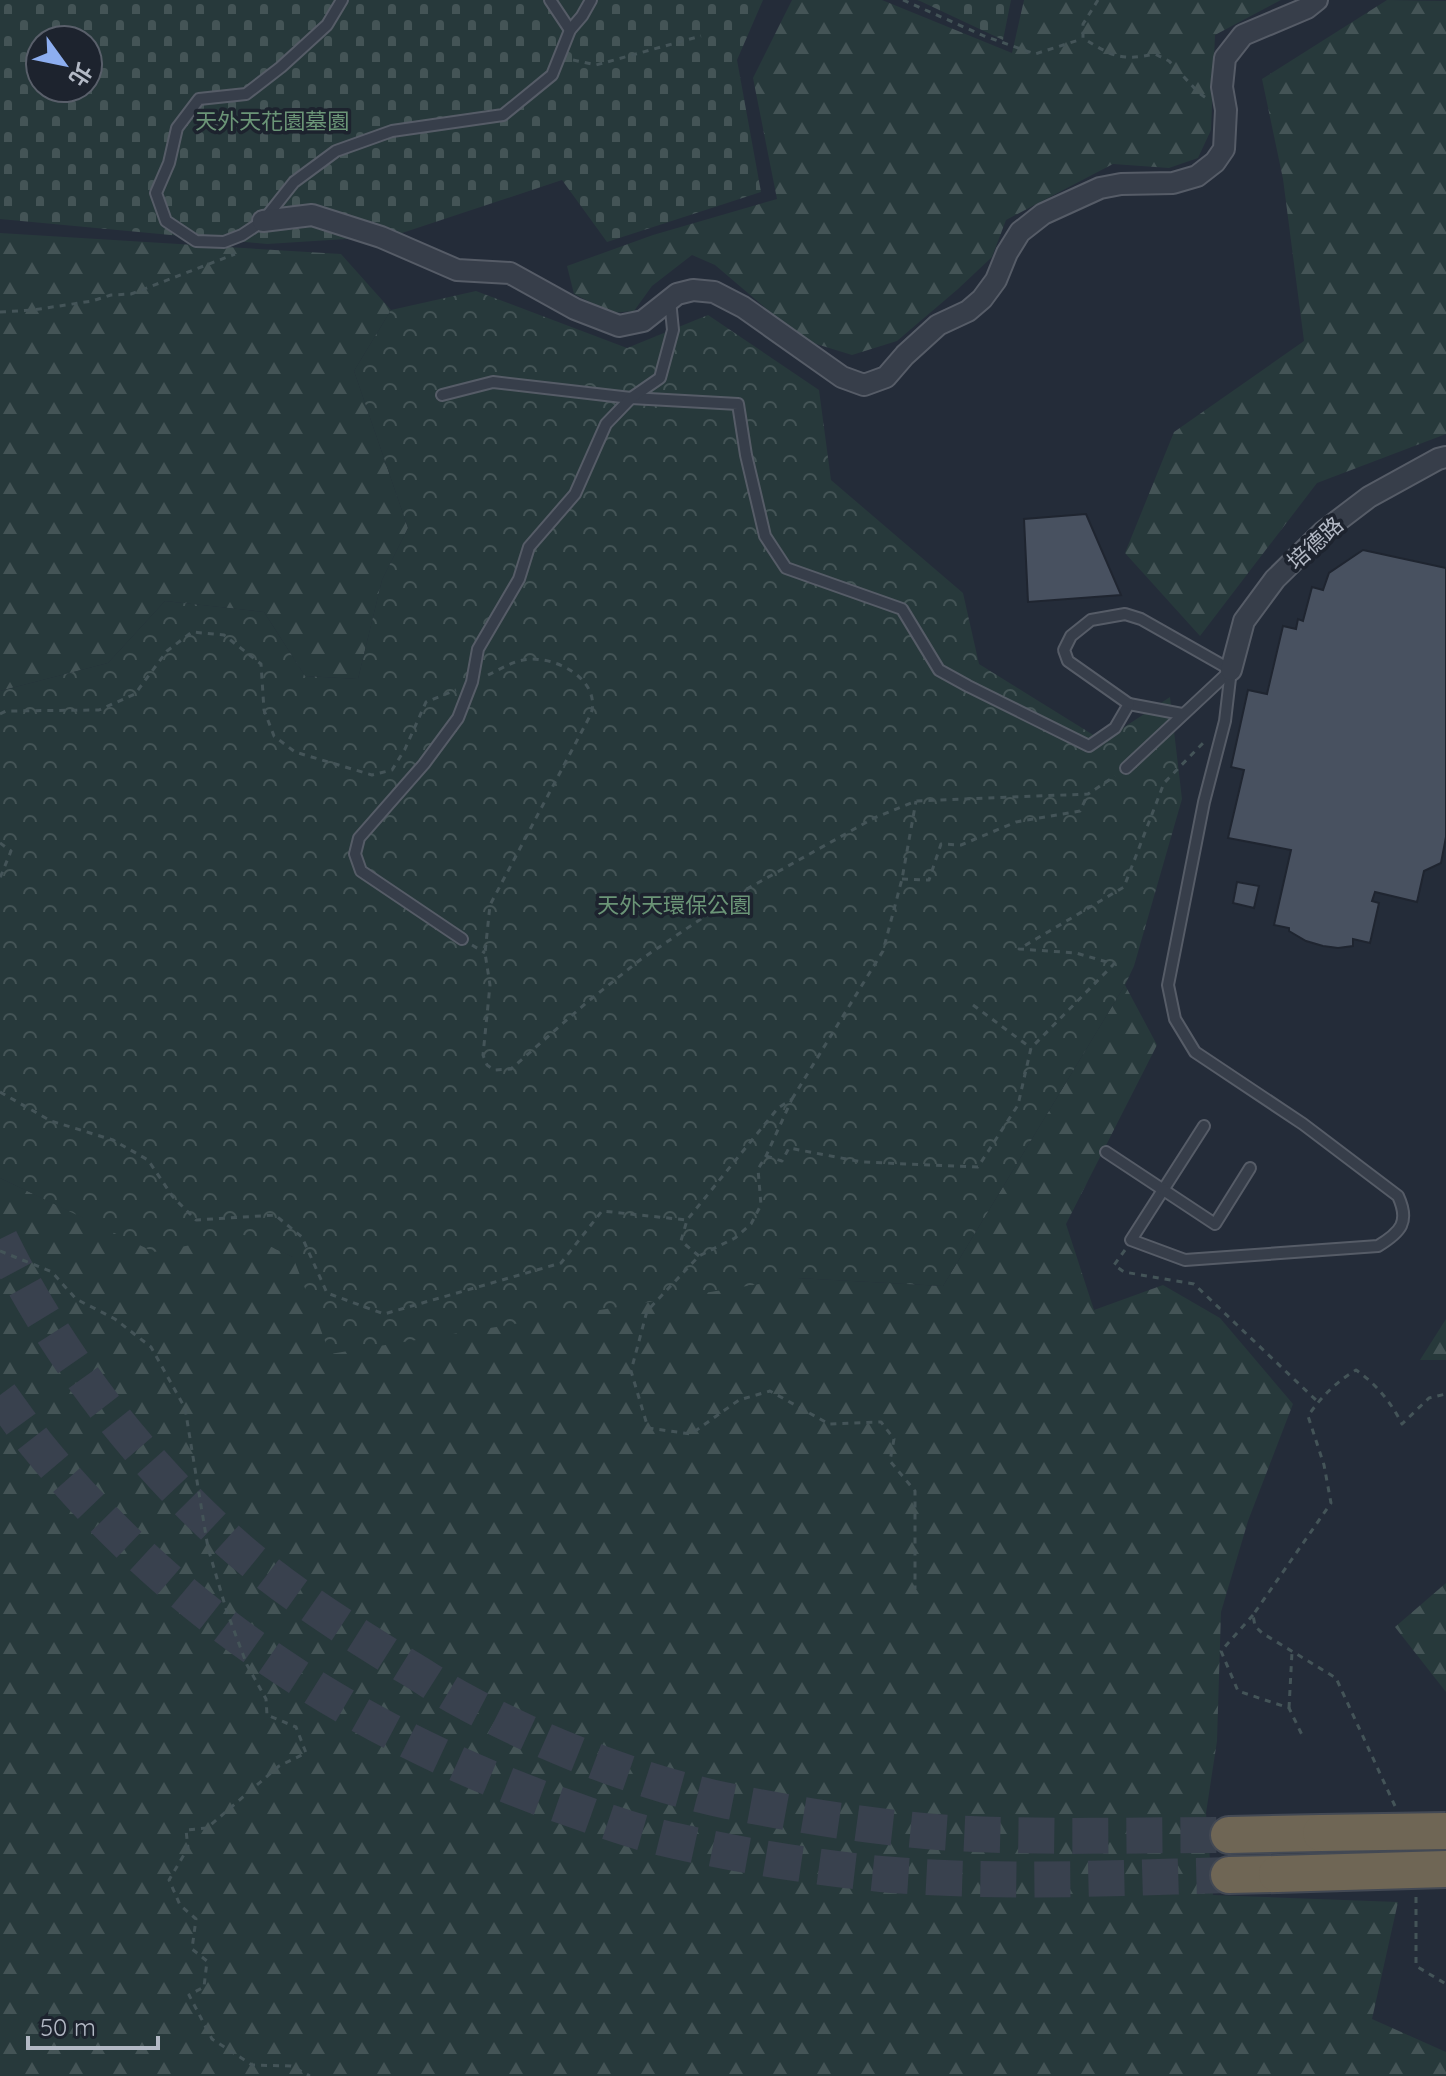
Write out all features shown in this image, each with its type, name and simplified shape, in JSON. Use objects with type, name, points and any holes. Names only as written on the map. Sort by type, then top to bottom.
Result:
[{"type":"highway","points":[[1229,1835],[1446,1831]]},
{"type":"highway","points":[[1229,1875],[1446,1869]]},
{"type":"street","points":[[263,221],[312,215],[381,237],[457,270],[510,273],[575,309],[619,326],[643,321],[677,294],[693,290],[714,292],[743,307],[842,377],[864,385],[886,377],[938,325],[968,311],[982,299],[996,280],[1020,232],[1043,214],[1100,188],[1121,184],[1173,183],[1197,176],[1215,162],[1224,149],[1226,110],[1222,87],[1225,58],[1243,35],[1307,8],[1317,0]]},
{"type":"street","name":"培德路","points":[[1231,670],[1244,621],[1275,579],[1323,532],[1369,497],[1446,457]]},
{"type":"lane","points":[[342,0],[327,25],[246,94],[199,99],[177,128],[169,163],[156,193],[166,221],[196,241],[224,242],[263,221],[294,182],[336,151],[392,131],[503,115],[552,75],[570,30],[591,0]]},
{"type":"lane","points":[[550,0],[570,30]]},
{"type":"lane","points":[[462,939],[361,871],[355,854],[359,838],[424,764],[458,718],[472,682],[478,649],[519,579],[529,547],[575,494],[606,424],[631,398],[660,378],[673,330],[670,298]]},
{"type":"lane","points":[[442,395],[493,382],[631,398],[738,404],[765,536],[786,568],[902,609],[939,670],[1089,746],[1115,728],[1129,704]]},
{"type":"lane","points":[[1182,714],[1129,704],[1068,661],[1064,650],[1071,636],[1091,620],[1125,614],[1141,619],[1231,670]]},
{"type":"lane","points":[[1126,768],[1231,670]]},
{"type":"lane","points":[[1204,1126],[1131,1240],[1185,1260],[1378,1246],[1394,1236],[1403,1222],[1404,1208],[1398,1196],[1303,1124],[1195,1052],[1175,1019],[1168,985],[1204,802],[1225,721],[1231,670]]},
{"type":"lane","points":[[1106,1152],[1215,1224],[1250,1168]]},
{"type":"path","points":[[903,0],[984,36],[1035,54],[1083,38],[1111,55],[1132,59],[1155,54],[1169,61],[1199,93],[1226,110]]},
{"type":"path","points":[[1083,38],[1083,24],[1098,0]]},
{"type":"path","points":[[560,56],[596,65],[701,36]]},
{"type":"path","points":[[0,312],[33,310],[131,294],[234,255],[263,221]]},
{"type":"path","points":[[0,714],[6,711],[99,710],[135,694],[167,651],[192,632],[224,635],[261,664],[264,710],[274,736],[295,752],[372,775],[392,770],[426,702],[522,660],[554,663],[577,675],[587,685],[594,702],[591,714],[490,905],[485,953],[490,985],[483,1055],[487,1065],[494,1070],[511,1069],[640,960],[738,894],[874,818],[916,801],[1088,794]]},
{"type":"path","points":[[766,1156],[782,1161],[789,1148],[862,1162],[978,1167],[1018,1105],[1031,1048],[1073,1009],[1114,964],[1076,953],[1019,949],[1124,887],[1164,783],[1225,721]]},
{"type":"path","points":[[902,879],[929,880],[941,844],[961,845],[1016,822],[1080,811],[1088,794],[1126,768]]},
{"type":"path","points":[[915,1589],[915,1491],[890,1461],[894,1439],[881,1422],[829,1424],[770,1391],[739,1400],[691,1434],[648,1428],[631,1371],[647,1311],[699,1256],[735,1238],[751,1224],[761,1205],[758,1169],[792,1099],[883,951],[902,879],[916,801]]},
{"type":"path","points":[[0,843],[11,851],[0,878]]},
{"type":"path","points":[[973,1005],[1031,1048]]},
{"type":"path","points":[[0,1092],[51,1121],[113,1140],[148,1160],[173,1197],[196,1220],[275,1215],[302,1237],[327,1293],[384,1314],[561,1263],[602,1211],[687,1220]]},
{"type":"path","points":[[699,1256],[681,1241],[687,1220],[778,1108],[792,1099]]},
{"type":"path","points":[[1131,1240],[1114,1265],[1124,1272],[1194,1284],[1318,1402]]},
{"type":"path","points":[[0,1251],[52,1272],[76,1299],[115,1319],[151,1347],[185,1408],[208,1548],[227,1612],[247,1665],[266,1699],[267,1715],[296,1727],[306,1753],[279,1766],[207,1828],[186,1830],[188,1848],[169,1880],[180,1905],[196,1919],[192,1949],[207,1961],[204,1987],[189,1995],[212,2039],[252,2065],[291,2066],[310,2076]]},
{"type":"path","points":[[1289,1708],[1238,1691],[1221,1651],[1253,1615],[1331,1503],[1324,1465],[1308,1416],[1339,1380],[1356,1370],[1373,1383],[1395,1409],[1402,1424],[1429,1398],[1446,1394]]},
{"type":"path","points":[[1253,1615],[1255,1626],[1262,1633],[1336,1678],[1397,1811]]},
{"type":"path","points":[[1292,1652],[1289,1708],[1303,1737]]},
{"type":"path","points":[[1416,1893],[1416,1966],[1446,1984]]},
{"type":"green space","name":"天外天花園墓園","points":[[0,0],[763,0],[737,60],[761,192],[607,242],[562,180],[393,236],[267,244],[0,219]]},
{"type":"green space","points":[[792,0],[882,0],[1012,53],[1024,0],[1281,0],[1215,35],[1211,130],[1198,158],[1169,168],[1113,164],[1006,220],[992,257],[897,341],[852,355],[803,340],[715,265],[692,255],[652,286],[634,311],[612,313],[574,294],[567,266],[653,235],[777,199],[753,78]]},
{"type":"green space","points":[[917,0],[1011,0],[1003,40],[920,1]]},
{"type":"green space","points":[[1387,0],[1446,1],[1446,434],[1317,483],[1200,636],[1125,553],[1174,432],[1304,341],[1283,179],[1262,79]]},
{"type":"green space","points":[[0,233],[341,254],[391,310],[354,371],[408,528],[382,580],[358,679],[305,676],[264,612],[165,601],[108,663],[0,691]]},
{"type":"green space","name":"天外天環保公園","points":[[476,291],[627,348],[708,315],[819,390],[831,480],[963,593],[979,664],[1103,741],[1170,697],[1182,799],[1134,966],[943,1286],[797,1278],[330,1354],[293,1257],[244,1235],[154,1252],[0,1178],[0,691],[108,663],[165,601],[264,612],[305,676],[358,679],[382,580],[408,528],[354,371],[391,310]]},
{"type":"green space","points":[[1125,985],[1157,1045],[1066,1224],[1094,1310],[1163,1285],[1220,1318],[1293,1404],[1248,1521],[1221,1612],[1217,1741],[1206,1813],[1213,1895],[1398,1902],[1372,2019],[1446,2052],[1446,2076],[0,2076],[0,1178],[154,1251],[245,1234],[293,1257],[943,1286]]},
{"type":"green space","points":[[1446,1319],[1446,1360],[1420,1360]]},
{"type":"green space","points":[[1446,1583],[1446,1692],[1395,1627]]},
{"type":"building","points":[[1086,514],[1121,595],[1028,602],[1024,519]]},
{"type":"building","points":[[1363,550],[1446,568],[1446,837],[1441,863],[1424,871],[1417,902],[1375,892],[1372,901],[1379,903],[1370,943],[1353,939],[1353,946],[1338,948],[1306,941],[1289,928],[1274,925],[1291,850],[1228,838],[1244,770],[1231,767],[1248,690],[1267,694],[1283,626],[1296,629],[1298,619],[1303,621],[1312,587],[1323,590],[1329,573]]},
{"type":"building","points":[[1237,882],[1259,886],[1254,908],[1233,903]]},
{"type":"tunnel","points":[[0,1239],[44,1318],[95,1394],[153,1465],[217,1530],[284,1586],[332,1619],[492,1716],[592,1760],[661,1784],[728,1801],[812,1816],[952,1833],[1229,1835]]},
{"type":"tunnel","points":[[0,1395],[37,1445],[90,1506],[148,1562],[209,1614],[274,1662],[343,1705],[487,1777],[647,1834],[727,1852],[830,1868],[968,1879],[1229,1875]]}]
